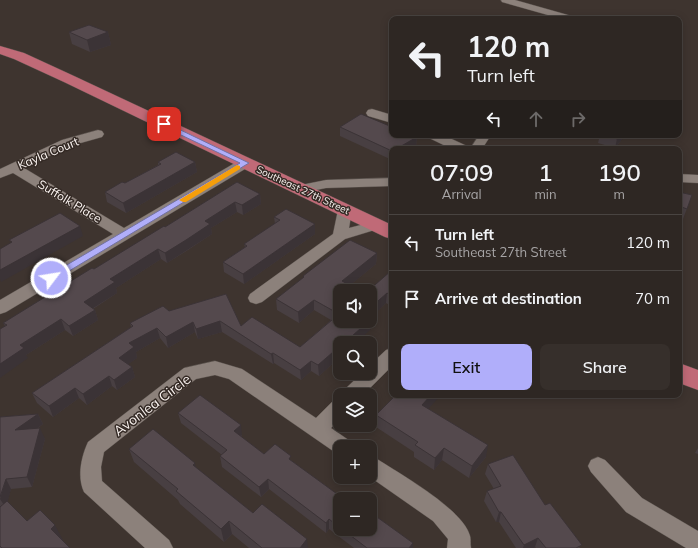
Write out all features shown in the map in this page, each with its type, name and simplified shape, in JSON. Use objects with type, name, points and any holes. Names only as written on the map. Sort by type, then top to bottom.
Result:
[{"type":"main road","name":"Southeast 27th Street","points":[[0,42],[8,46],[19,56]]},
{"type":"main road","name":"Southeast 27th Street","points":[[0,50],[19,56],[384,229]]},
{"type":"main road","points":[[682,373],[698,381]]},
{"type":"street","points":[[505,0],[561,16]]},
{"type":"street","points":[[372,113],[389,118]]},
{"type":"street","name":"Kayla Court","points":[[0,174],[66,143],[98,134]]},
{"type":"street","points":[[439,138],[456,146]]},
{"type":"street","points":[[0,308],[245,163]]},
{"type":"street","name":"Suffolk Place","points":[[15,168],[125,234]]},
{"type":"street","points":[[682,178],[698,179]]},
{"type":"street","points":[[301,189],[326,184],[389,182]]},
{"type":"street","points":[[340,236],[345,210]]},
{"type":"street","points":[[256,298],[340,236],[384,229]]},
{"type":"street","points":[[359,388],[389,357]]},
{"type":"street","name":"Avonlea Circle","points":[[161,548],[92,485],[90,467],[95,448],[192,373],[216,368],[235,374],[333,440]]},
{"type":"street","points":[[317,430],[333,413]]},
{"type":"street","points":[[598,466],[634,505],[698,543]]},
{"type":"street","points":[[377,471],[441,514],[459,536],[459,548]]},
{"type":"building","points":[[89,25],[108,32],[87,40],[69,32]]},
{"type":"building","points":[[361,114],[389,126],[389,138],[415,138],[401,146],[389,146],[389,150],[340,127]]},
{"type":"building","points":[[176,152],[195,162],[123,203],[105,192],[122,182],[125,183],[161,164],[158,162]]},
{"type":"building","points":[[237,182],[260,194],[242,205],[235,202],[205,221],[210,224],[165,253],[158,249],[110,279],[115,282],[84,302],[95,310],[69,326],[61,319],[20,345],[24,348],[0,364],[0,329],[7,325],[3,323],[92,268],[94,269],[164,226],[165,227]]},
{"type":"building","points":[[682,193],[692,195],[687,209],[682,207]]},
{"type":"building","points":[[286,209],[315,224],[243,274],[223,262],[247,246],[244,244],[280,220],[274,217]]},
{"type":"building","points":[[60,213],[80,226],[0,270],[0,249],[12,242],[9,240]]},
{"type":"building","points":[[350,240],[377,253],[342,281],[347,284],[333,284],[333,311],[314,300],[298,312],[276,299],[304,277],[303,276]]},
{"type":"building","points":[[389,273],[389,294],[387,293],[377,302],[376,284]]},
{"type":"building","points":[[226,294],[241,326],[252,317],[300,347],[333,319],[333,328],[361,328],[352,336],[333,336],[333,352],[318,365],[311,361],[300,370],[273,353],[271,354],[220,321],[196,329],[193,322],[166,337],[157,328],[129,343],[134,347],[119,358],[132,367],[114,380],[109,376],[83,394],[75,388],[49,406],[32,393],[133,326],[130,323],[163,306],[169,311]]},
{"type":"building","points":[[200,395],[241,425],[234,431],[264,454],[275,444],[291,456],[289,459],[334,492],[333,492],[333,522],[329,519],[326,523],[268,479],[259,487],[220,456],[227,450],[178,413]]},
{"type":"building","points":[[393,398],[428,398],[422,405],[488,445],[472,466],[444,448],[435,458],[415,445],[418,442],[377,416]]},
{"type":"building","points":[[38,414],[15,430],[40,428],[27,477],[6,479],[0,497],[0,417]]},
{"type":"building","points":[[153,429],[195,463],[193,465],[253,513],[262,504],[307,539],[300,548],[262,548],[229,521],[221,529],[176,491],[178,489],[129,449]]},
{"type":"building","points":[[513,455],[545,505],[550,503],[582,545],[576,548],[546,548],[538,538],[524,545],[501,512],[499,512],[487,491],[501,486],[488,464]]},
{"type":"building","points":[[7,501],[27,521],[40,510],[55,525],[51,529],[70,548],[2,548],[0,546],[0,507]]},
{"type":"building","points":[[377,517],[413,543],[409,548],[367,548],[351,536],[377,536]]},
{"type":"slow traffic","points":[[183,200],[237,168]]},
{"type":"route","points":[[51,278],[245,163],[164,124]]}]
